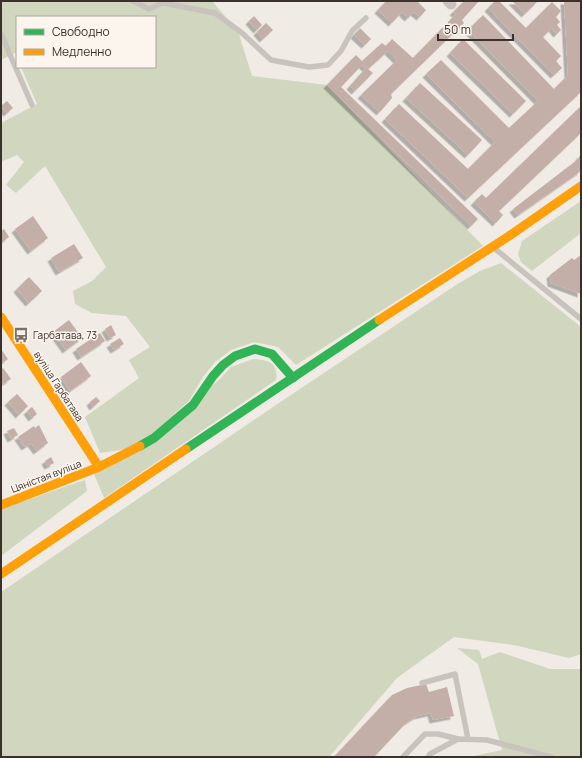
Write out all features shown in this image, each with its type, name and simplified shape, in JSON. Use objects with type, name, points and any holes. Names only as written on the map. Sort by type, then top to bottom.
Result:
[{"type":"main road","points":[[1,574],[581,186]]},
{"type":"main road","name":"вуліца Гарбатава","points":[[1,317],[99,467]]},
{"type":"main road","name":"Цяністая вуліца","points":[[1,505],[99,467],[154,438],[173,424],[193,405],[213,376],[223,365],[235,356],[255,349],[272,354],[293,378]]},
{"type":"lane","points":[[133,1],[150,8],[164,2],[215,14],[242,33],[271,60],[309,67],[328,65],[341,51],[352,31],[366,18]]},
{"type":"lane","points":[[1,34],[32,105]]},
{"type":"lane","points":[[493,246],[581,319]]},
{"type":"lane","points":[[422,683],[454,674],[468,739]]},
{"type":"lane","points":[[403,757],[425,734],[438,734],[458,739],[487,740],[551,757]]},
{"type":"lane","points":[[428,757],[430,754],[458,739]]},
{"type":"green space","points":[[1,1],[212,1],[238,31],[252,76],[327,85],[483,246],[296,365],[278,347],[254,342],[231,350],[215,362],[203,377],[189,401],[157,428],[127,449],[100,453],[85,417],[139,378],[129,360],[150,347],[126,316],[92,313],[75,304],[73,291],[92,281],[106,267],[45,166],[16,193],[6,185],[24,162],[17,155],[1,162],[1,123],[37,104],[21,68],[156,68],[156,16],[16,16],[16,55],[15,53],[1,60]]},
{"type":"green space","points":[[581,201],[581,233],[532,271],[521,262],[518,254],[522,241]]},
{"type":"green space","points":[[501,263],[581,327],[581,654],[569,658],[514,645],[454,637],[397,678],[329,757],[1,757],[1,592],[276,405],[459,283],[480,271]]},
{"type":"green space","points":[[253,359],[271,363],[276,369],[276,380],[104,498],[94,474],[219,380],[231,367]]},
{"type":"green space","points":[[85,480],[87,491],[1,556],[1,509]]},
{"type":"green space","points":[[457,648],[479,650],[482,659],[500,652],[550,669],[581,669],[581,757],[469,757],[502,750],[478,664]]},
{"type":"building","points":[[386,1],[417,1],[426,10],[420,17],[414,12],[408,18],[402,12],[392,23],[378,10]]},
{"type":"building","points":[[464,1],[479,1],[462,20],[464,23],[391,94],[392,98],[380,112],[361,95],[397,60],[388,51],[368,69],[373,73],[355,91],[350,86],[366,68],[362,65],[341,87],[478,219],[471,226],[327,85],[356,55],[362,61],[382,43],[386,46],[392,39],[413,58],[456,14],[453,12]]},
{"type":"building","points":[[495,1],[499,1],[526,28],[552,2],[561,11],[556,17],[560,22],[557,25],[561,30],[557,34],[552,28],[543,37],[561,56],[556,61],[562,68],[554,75],[488,8]]},
{"type":"building","points":[[512,1],[538,1],[525,14]]},
{"type":"building","points":[[564,1],[580,1],[581,92],[468,198],[385,119],[399,104],[468,169],[495,142],[426,74],[441,60],[509,128],[538,101],[468,30],[483,15],[554,89],[568,75]]},
{"type":"building","points":[[254,16],[262,25],[257,30],[249,21]]},
{"type":"building","points":[[266,23],[273,30],[263,39],[257,32]]},
{"type":"building","points":[[360,28],[371,39],[365,45],[354,35]]},
{"type":"building","points":[[463,39],[526,101],[513,114],[450,53]]},
{"type":"building","points":[[420,83],[482,140],[468,155],[406,98]]},
{"type":"building","points":[[7,101],[13,108],[7,113],[1,106]]},
{"type":"building","points":[[581,106],[581,133],[499,211],[503,215],[496,223],[474,202],[482,194],[486,198]]},
{"type":"building","points":[[581,154],[581,171],[518,215],[513,209],[577,160]]},
{"type":"building","points":[[33,216],[48,238],[31,251],[15,229]]},
{"type":"building","points":[[4,229],[9,237],[1,243],[1,231]]},
{"type":"building","points":[[74,244],[83,258],[59,272],[51,258]]},
{"type":"building","points":[[581,255],[581,294],[551,283],[550,275],[572,258],[574,260]]},
{"type":"building","points":[[29,277],[42,291],[29,303],[17,289]]},
{"type":"building","points":[[69,320],[82,338],[66,350],[53,332]]},
{"type":"building","points":[[111,325],[116,335],[110,338],[105,329]]},
{"type":"building","points":[[100,333],[105,341],[81,357],[76,349]]},
{"type":"building","points":[[120,338],[124,344],[114,350],[110,344]]},
{"type":"building","points":[[1,349],[8,359],[1,364]]},
{"type":"building","points":[[81,362],[91,376],[70,391],[61,377]]},
{"type":"building","points":[[3,368],[11,379],[1,385],[1,370]]},
{"type":"building","points":[[17,394],[28,406],[19,415],[8,402]]},
{"type":"building","points":[[96,397],[100,401],[93,407],[90,402]]},
{"type":"building","points":[[32,407],[37,414],[32,418],[27,411]]},
{"type":"building","points":[[39,425],[48,443],[37,451],[31,443],[25,447],[18,437],[34,426],[35,428]]},
{"type":"building","points":[[14,428],[18,435],[11,439],[7,431]]},
{"type":"building","points":[[51,457],[54,463],[48,466],[45,461]]},
{"type":"building","points":[[426,684],[429,692],[447,687],[454,716],[433,720],[431,713],[417,716],[406,723],[374,757],[334,757],[392,695],[407,688]]},
{"type":"traffic: fast","points":[[186,449],[379,320]]},
{"type":"traffic: fast","points":[[140,446],[154,438],[193,405],[213,376],[223,365],[235,356],[255,349],[272,354],[293,378]]},
{"type":"traffic: slow","points":[[379,320],[509,236],[581,186]]},
{"type":"traffic: slow","points":[[1,317],[99,467]]},
{"type":"traffic: slow","points":[[1,505],[99,467],[140,446]]},
{"type":"traffic: slow","points":[[1,574],[186,449]]},
{"type":"place","name":"Гарбатава, 73","points":[[21,335]]}]
